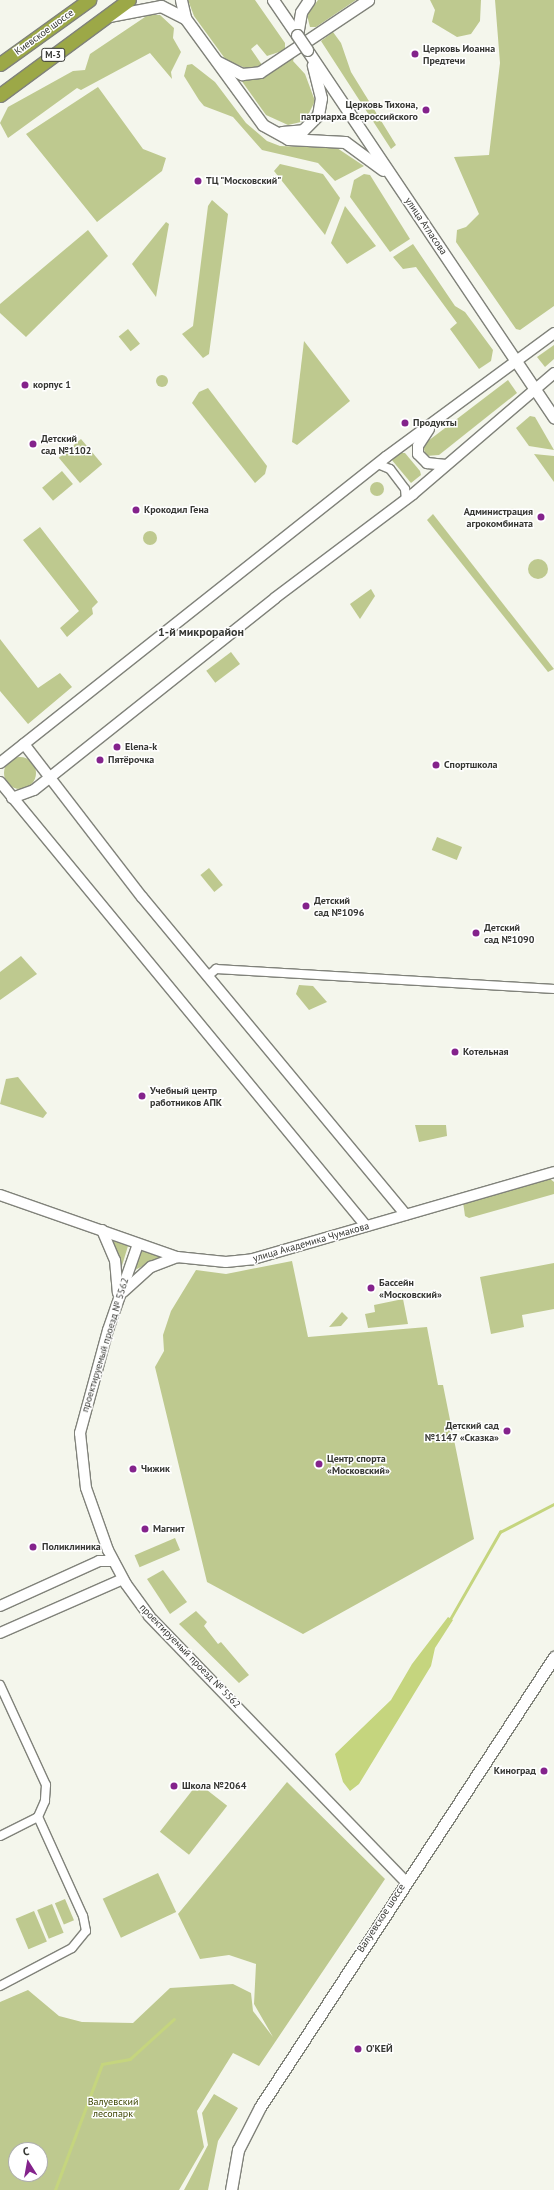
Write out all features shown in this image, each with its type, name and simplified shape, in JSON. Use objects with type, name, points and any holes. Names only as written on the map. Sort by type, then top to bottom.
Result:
[{"type":"highway","name":"Киевское шоссе","points":[[0,64],[89,0]]},
{"type":"highway","name":"М-3","points":[[0,95],[129,0]]},
{"type":"main road","points":[[181,0],[185,18],[254,114],[273,132],[288,139],[332,140],[351,144],[396,181]]},
{"type":"main road","name":"улица Атласова","points":[[273,0],[536,388],[554,418]]},
{"type":"main road","points":[[297,35],[301,12],[309,0]]},
{"type":"main road","points":[[215,60],[242,74],[260,72],[368,0]]},
{"type":"main road","points":[[107,16],[161,6],[185,18]]},
{"type":"main road","points":[[273,132],[303,130],[318,115],[321,98],[308,53]]},
{"type":"main road","name":"Валуевское шоссе","points":[[231,2190],[238,2150],[260,2107],[405,1881],[554,1657]]},
{"type":"street","points":[[0,763],[378,464],[430,427],[554,333]]},
{"type":"street","points":[[12,798],[26,796],[275,598],[406,500],[554,373]]},
{"type":"street","points":[[430,427],[418,446],[418,454],[427,463],[446,465]]},
{"type":"street","points":[[378,464],[390,469],[405,489],[406,500]]},
{"type":"street","points":[[24,744],[208,976],[406,1215]]},
{"type":"street","points":[[0,782],[366,1226]]},
{"type":"street","points":[[208,976],[216,969],[554,989]]},
{"type":"street","name":"улица Академика Чумакова","points":[[0,1195],[177,1257],[206,1262],[253,1259],[554,1172]]},
{"type":"street","points":[[102,1230],[114,1260],[119,1296]]},
{"type":"street","name":"проектируемый проезд № 5562","points":[[138,1244],[119,1296],[81,1420],[80,1438],[86,1488],[113,1561],[123,1579],[149,1616],[405,1881]]},
{"type":"street","points":[[119,1296],[138,1276],[177,1257]]},
{"type":"street","points":[[0,1606],[99,1561],[113,1561]]},
{"type":"street","points":[[0,1633],[123,1579]]},
{"type":"street","points":[[0,1685],[45,1780],[46,1801],[38,1817],[0,1836]]},
{"type":"street","points":[[0,1986],[72,1948],[86,1931],[83,1916],[38,1817]]},
{"type":"green space","points":[[188,0],[255,0],[285,43],[285,50],[267,56],[257,44],[251,49],[262,65],[248,69],[226,60],[194,16]]},
{"type":"green space","points":[[318,0],[356,0],[316,27],[310,27],[307,15]]},
{"type":"green space","points":[[430,0],[481,0],[480,21],[471,34],[457,37],[432,22],[435,10]]},
{"type":"green space","points":[[495,0],[554,0],[554,306],[520,330],[516,329],[456,242],[457,230],[466,227],[479,214],[454,157],[489,155],[500,63]]},
{"type":"green space","points":[[148,15],[160,15],[174,28],[173,38],[181,52],[171,72],[172,79],[150,53],[81,90],[77,88],[8,138],[0,123],[8,107],[73,71],[85,70],[90,54]]},
{"type":"green space","points":[[333,32],[341,43],[351,72],[396,145],[391,149],[321,41]]},
{"type":"green space","points":[[294,58],[293,61],[305,74],[315,101],[305,121],[288,125],[266,115],[241,80],[259,79]]},
{"type":"green space","points":[[192,64],[215,82],[246,123],[267,141],[280,146],[337,148],[364,166],[335,181],[318,163],[262,150],[233,117],[204,106],[199,100],[184,76],[187,65]]},
{"type":"green space","points":[[98,87],[143,149],[166,158],[162,171],[97,222],[26,134]]},
{"type":"green space","points":[[280,164],[323,174],[340,198],[325,235],[274,171]]},
{"type":"green space","points":[[364,174],[370,175],[410,239],[390,252],[350,197],[354,180]]},
{"type":"green space","points":[[212,200],[228,214],[209,354],[203,358],[182,334],[193,326],[208,206]]},
{"type":"green space","points":[[345,206],[376,246],[347,264],[331,243]]},
{"type":"green space","points":[[166,222],[169,224],[156,297],[132,264]]},
{"type":"green space","points":[[88,230],[108,256],[26,337],[0,313],[0,304]]},
{"type":"green space","points":[[413,244],[455,306],[465,312],[493,350],[491,361],[479,369],[450,329],[457,323],[416,267],[403,269],[393,257]]},
{"type":"green space","points":[[128,329],[140,344],[131,351],[119,337]]},
{"type":"green space","points":[[304,341],[350,401],[297,445],[292,442]]},
{"type":"green space","points":[[554,345],[554,359],[545,367],[537,357]]},
{"type":"green space","points":[[160,375],[164,375],[168,381],[164,387],[160,387],[156,383],[156,379]]},
{"type":"green space","points":[[508,380],[517,393],[439,455],[426,456],[423,446],[428,441]]},
{"type":"green space","points":[[208,388],[267,466],[265,474],[255,483],[192,403],[199,392]]},
{"type":"green space","points":[[530,416],[535,417],[554,450],[529,446],[516,428]]},
{"type":"green space","points":[[81,439],[102,464],[80,483],[59,458]]},
{"type":"green space","points":[[399,453],[405,453],[420,471],[421,475],[411,483],[391,459]]},
{"type":"green space","points":[[534,454],[554,456],[554,482]]},
{"type":"green space","points":[[62,471],[73,484],[53,501],[42,488]]},
{"type":"green space","points":[[374,482],[380,482],[384,486],[384,492],[380,496],[374,496],[370,492],[370,486]]},
{"type":"green space","points":[[433,514],[554,669],[548,672],[427,520]]},
{"type":"green space","points":[[40,527],[98,602],[92,608],[93,614],[67,637],[60,628],[79,611],[23,540]]},
{"type":"green space","points":[[147,531],[153,531],[157,535],[157,541],[153,545],[147,545],[143,541],[143,535]]},
{"type":"green space","points":[[534,559],[542,559],[548,565],[548,573],[542,579],[534,579],[528,573],[528,565]]},
{"type":"green space","points":[[371,589],[375,596],[360,619],[350,604]]},
{"type":"green space","points":[[0,639],[38,688],[60,673],[72,687],[28,724],[0,691]]},
{"type":"green space","points":[[231,652],[240,664],[215,683],[206,671]]},
{"type":"green space","points":[[17,757],[23,757],[33,764],[36,773],[35,779],[29,786],[23,789],[17,789],[7,782],[4,776],[4,770],[11,760]]},
{"type":"green space","points":[[437,837],[462,847],[457,860],[432,850]]},
{"type":"green space","points":[[209,868],[223,885],[214,892],[200,875]]},
{"type":"green space","points":[[21,956],[37,974],[0,1000],[0,972]]},
{"type":"green space","points":[[299,985],[313,986],[327,1002],[309,1010],[296,994]]},
{"type":"green space","points":[[18,1077],[47,1113],[43,1118],[0,1104],[6,1079]]},
{"type":"green space","points":[[415,1125],[446,1125],[447,1136],[419,1142]]},
{"type":"green space","points":[[549,1178],[554,1182],[554,1194],[469,1218],[465,1216],[463,1202]]},
{"type":"green space","points":[[113,1241],[128,1246],[121,1269]]},
{"type":"green space","points":[[142,1251],[161,1257],[135,1270]]},
{"type":"green space","name":"Центр спорта «Московский»","points":[[292,1261],[308,1337],[427,1327],[438,1385],[443,1385],[474,1539],[303,1634],[207,1582],[155,1367],[164,1351],[163,1335],[171,1311],[196,1270],[226,1274]]},
{"type":"green space","points":[[554,1263],[554,1309],[522,1315],[524,1327],[491,1334],[480,1277]]},
{"type":"green space","points":[[403,1299],[408,1324],[368,1328],[365,1314],[375,1312],[374,1305]]},
{"type":"green space","points":[[342,1312],[348,1318],[341,1326],[329,1327]]},
{"type":"green space","points":[[175,1538],[180,1550],[140,1567],[134,1555]]},
{"type":"green space","points":[[163,1570],[187,1602],[170,1614],[147,1579]]},
{"type":"green space","points":[[196,1611],[207,1622],[204,1626],[218,1644],[221,1642],[249,1675],[239,1683],[179,1624]]},
{"type":"green space","name":"Валуевский лесопарк","points":[[287,1782],[385,1879],[259,2066],[233,2053],[197,2111],[204,2147],[179,2190],[0,2190],[0,2002],[28,1990],[59,2016],[82,2022],[133,2023],[170,1988],[233,1984],[251,1993],[253,2011],[273,2037],[254,2004],[256,1964],[229,1955],[200,1959],[178,1914]]},
{"type":"green space","points":[[198,1783],[227,1806],[189,1855],[160,1832]]},
{"type":"green space","points":[[158,1873],[176,1912],[121,1938],[103,1899]]},
{"type":"green space","points":[[65,1899],[74,1920],[64,1924],[55,1903]]},
{"type":"green space","points":[[52,1904],[64,1933],[49,1939],[37,1910]]},
{"type":"green space","points":[[34,1911],[47,1941],[28,1949],[16,1919]]},
{"type":"green space","points":[[214,2094],[238,2108],[218,2141],[208,2190],[184,2190],[208,2145],[202,2113]]},
{"type":"shaded area","points":[[448,1617],[453,1620],[435,1648],[431,1666],[359,1784],[350,1791],[343,1782],[335,1754],[391,1700],[412,1664]]},
{"type":"waterway","points":[[449,1621],[500,1532],[554,1504]]},
{"type":"waterway","points":[[55,2190],[102,2064],[130,2059],[174,2019]]},
{"type":"place","name":"Церковь Иоанна Предтечи","points":[[415,54]]},
{"type":"place","name":"Церковь Тихона, патриарха Всероссийского","points":[[426,110]]},
{"type":"place","name":"ТЦ \"Московский\"","points":[[198,181]]},
{"type":"place","name":"корпус 1","points":[[25,385]]},
{"type":"place","name":"Продукты","points":[[405,423]]},
{"type":"place","name":"Детский сад №1102","points":[[33,444]]},
{"type":"place","name":"Крокодил Гена","points":[[136,510]]},
{"type":"place","name":"Администрация агрокомбината","points":[[541,517]]},
{"type":"place","name":"Elena-k","points":[[117,747]]},
{"type":"place","name":"Пятёрочка","points":[[100,760]]},
{"type":"place","name":"Спортшкола","points":[[436,765]]},
{"type":"place","name":"Детский сад №1096","points":[[306,906]]},
{"type":"place","name":"Детский сад №1090","points":[[476,933]]},
{"type":"place","name":"Котельная","points":[[455,1052]]},
{"type":"place","name":"Учебный центр работников АПК","points":[[142,1096]]},
{"type":"place","name":"Бассейн «Московский»","points":[[371,1288]]},
{"type":"place","name":"Детский сад №1147 «Сказка»","points":[[507,1431]]},
{"type":"place","name":"Центр спорта «Московский»","points":[[319,1464]]},
{"type":"place","name":"Чижик","points":[[133,1469]]},
{"type":"place","name":"Магнит","points":[[145,1529]]},
{"type":"place","name":"Поликлиника","points":[[33,1547]]},
{"type":"place","name":"Киноград","points":[[544,1771]]},
{"type":"place","name":"Школа №2064","points":[[174,1786]]},
{"type":"place","name":"О’КЕЙ","points":[[358,2049]]},
{"type":"district","name":"1-й микрорайон","points":[[201,632]]}]
